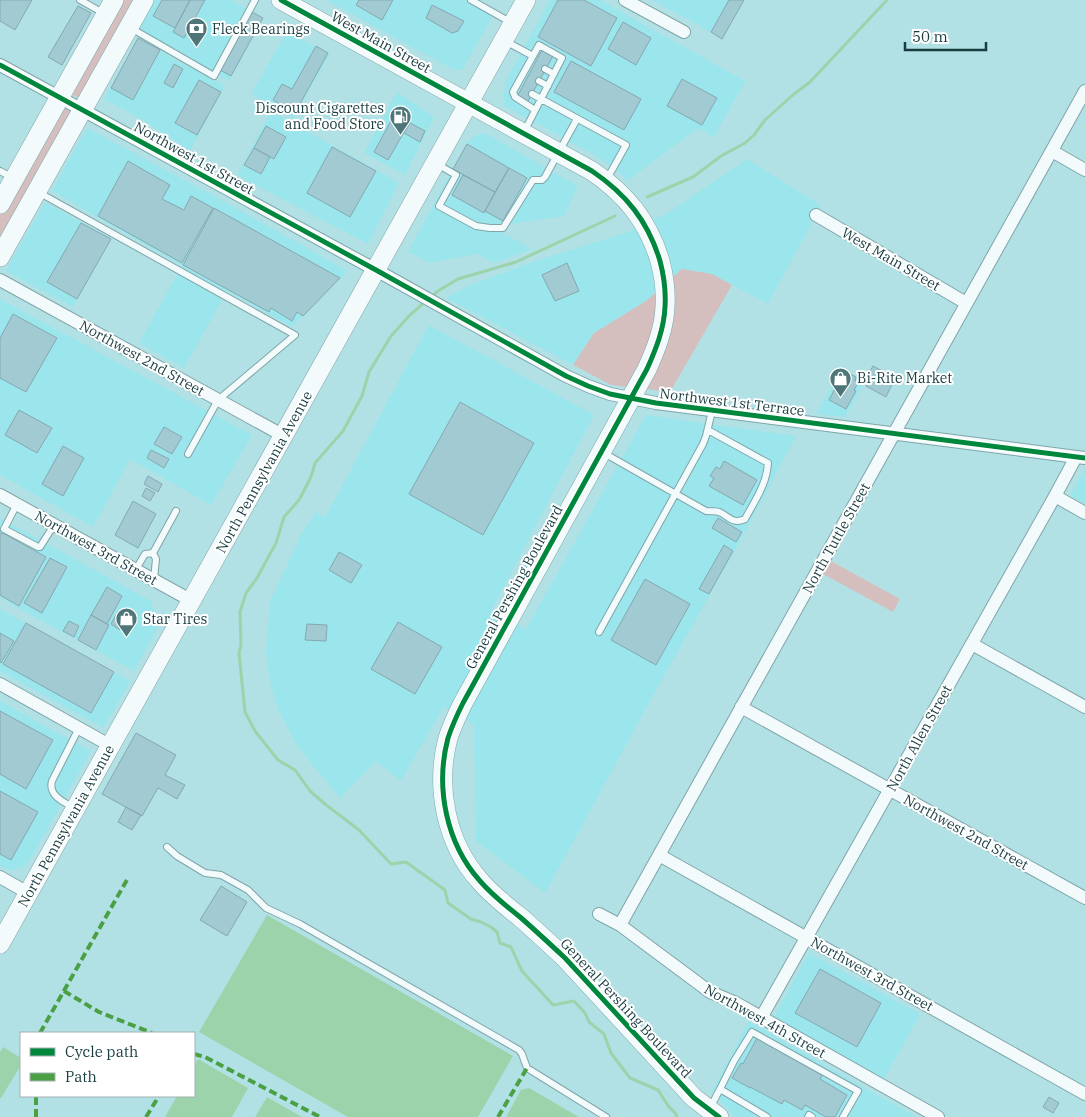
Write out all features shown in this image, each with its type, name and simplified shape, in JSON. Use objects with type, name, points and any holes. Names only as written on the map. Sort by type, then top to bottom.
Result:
[{"type":"main road","points":[[0,257],[144,0]]},
{"type":"main road","name":"West Main Street","points":[[281,0],[469,104]]},
{"type":"main road","name":"North Pennsylvania Avenue","points":[[0,944],[526,0]]},
{"type":"main road","points":[[0,204],[7,175],[59,97],[110,7]]},
{"type":"main road","name":"General Pershing Boulevard","points":[[469,104],[592,171],[630,203],[640,216],[656,248],[665,286],[665,306],[656,349],[647,369],[454,721],[448,738],[443,774],[443,796],[447,816],[452,835],[460,852],[479,880],[565,958],[711,1114]]},
{"type":"street","points":[[625,0],[684,32]]},
{"type":"street","name":"Northwest 1st Street","points":[[0,65],[376,270]]},
{"type":"street","name":"North Tuttle Street","points":[[620,925],[1085,91]]},
{"type":"street","points":[[1052,151],[1085,170]]},
{"type":"street","name":"West Main Street","points":[[816,215],[966,303]]},
{"type":"street","name":"Northwest 1st Terrace","points":[[376,270],[566,376],[610,394],[712,411],[1080,457]]},
{"type":"street","name":"Northwest 2nd Street","points":[[0,280],[284,436]]},
{"type":"street","name":"North Allen Street","points":[[761,1018],[1055,496],[1080,457]]},
{"type":"street","name":"Northwest 3rd Street","points":[[0,495],[192,600]]},
{"type":"street","points":[[1055,496],[1085,513]]},
{"type":"street","points":[[972,644],[1085,707]]},
{"type":"street","points":[[0,684],[111,746]]},
{"type":"street","name":"Northwest 2nd Street","points":[[741,708],[1085,898]]},
{"type":"street","name":"Northwest 3rd Street","points":[[659,855],[1085,1094]]},
{"type":"street","points":[[0,877],[28,893]]},
{"type":"street","name":"Northwest 4th Street","points":[[599,914],[620,925],[710,992],[736,1003],[938,1117]]},
{"type":"lane","points":[[80,0],[110,7]]},
{"type":"lane","points":[[129,27],[214,76],[255,0]]},
{"type":"lane","points":[[471,0],[514,23]]},
{"type":"lane","points":[[504,40],[533,60]]},
{"type":"lane","points":[[523,133],[541,100],[562,58],[539,45],[519,87],[513,92],[515,98],[535,110]]},
{"type":"lane","points":[[546,69],[554,74]]},
{"type":"lane","points":[[539,81],[548,86]]},
{"type":"lane","points":[[532,94],[626,145],[606,181]]},
{"type":"lane","points":[[436,163],[456,175],[439,206],[476,226],[503,228],[533,180],[542,180],[545,177],[577,119]]},
{"type":"lane","points":[[37,191],[295,335],[218,400],[188,454]]},
{"type":"lane","points":[[599,632],[703,444],[712,411]]},
{"type":"lane","points":[[602,452],[706,511],[719,512],[734,521],[745,520],[764,482],[768,472],[768,463],[708,430]]},
{"type":"lane","points":[[17,504],[2,528],[40,547],[54,525]]},
{"type":"lane","points":[[153,553],[176,512]]},
{"type":"lane","points":[[136,569],[145,554],[153,553]]},
{"type":"lane","points":[[153,553],[156,559],[154,579]]},
{"type":"lane","points":[[76,809],[52,793],[50,787],[80,728]]},
{"type":"lane","points":[[167,847],[177,856],[205,873],[221,875],[248,890],[266,908],[300,924],[519,1050],[526,1068],[606,1117]]},
{"type":"lane","points":[[711,1114],[720,1089],[734,1060],[752,1032],[858,1091],[843,1117]]},
{"type":"lane","points":[[720,1089],[767,1117]]},
{"type":"shaded area","points":[[120,0],[138,0],[80,99],[70,93]]},
{"type":"shaded area","name":"Fleck Bearings","points":[[151,0],[231,0],[264,18],[229,81],[136,27]]},
{"type":"shaded area","points":[[326,0],[467,0],[493,15],[463,69],[454,70]]},
{"type":"shaded area","points":[[550,0],[600,0],[745,81],[714,137],[698,128],[627,181],[619,172],[595,155],[505,106],[502,103],[505,101],[502,96],[505,91],[505,82]]},
{"type":"shaded area","points":[[652,0],[744,0],[723,39]]},
{"type":"shaded area","points":[[287,32],[330,54],[293,118],[251,94]]},
{"type":"shaded area","points":[[138,38],[225,86],[190,151],[143,120],[104,99]]},
{"type":"shaded area","name":"Discount Cigarettes and Food Store","points":[[397,92],[434,117],[405,175],[364,153]]},
{"type":"shaded area","points":[[60,107],[73,112],[0,247],[0,214]]},
{"type":"shaded area","points":[[271,111],[399,183],[368,244],[237,175]]},
{"type":"shaded area","points":[[87,128],[220,199],[348,271],[292,327],[227,291],[184,368],[139,343],[182,266],[52,191]]},
{"type":"shaded area","points":[[480,133],[489,135],[578,186],[564,216],[491,227],[532,249],[495,263],[477,254],[430,263],[408,252],[467,142]]},
{"type":"shaded area","points":[[747,159],[820,205],[768,304],[712,274],[682,269],[646,301],[594,333],[573,365],[446,298],[468,286],[532,262],[625,233],[668,213]]},
{"type":"shaded area","points":[[45,202],[111,239],[73,307],[6,271]]},
{"type":"shaded area","points":[[682,269],[712,274],[732,285],[670,392],[611,385],[573,365],[594,333],[646,301]]},
{"type":"shaded area","points":[[0,299],[252,435],[211,505],[130,459],[93,527],[0,475]]},
{"type":"shaded area","points":[[429,325],[594,415],[492,609],[526,629],[646,415],[796,436],[738,545],[545,893],[476,841],[474,725],[444,706],[401,781],[376,761],[340,798],[297,746],[279,711],[271,686],[266,653],[270,602],[302,533],[316,512],[325,517]]},
{"type":"shaded area","name":"Bi-Rite Market","points":[[842,368],[865,381],[845,417],[816,414]]},
{"type":"shaded area","points":[[1085,469],[1085,504],[1070,496]]},
{"type":"shaded area","points":[[0,518],[151,601],[158,627],[134,671],[0,598]]},
{"type":"shaded area","points":[[831,561],[900,599],[893,612],[823,574]]},
{"type":"shaded area","points":[[0,609],[130,681],[103,728],[0,671]]},
{"type":"shaded area","points":[[0,701],[91,751],[28,863],[22,868],[13,870],[0,866]]},
{"type":"shaded area","points":[[267,915],[513,1056],[478,1117],[348,1117],[199,1032]]},
{"type":"shaded area","points":[[809,953],[920,1014],[884,1079],[774,1017]]},
{"type":"shaded area","points":[[749,1021],[917,1117],[735,1117],[711,1092]]},
{"type":"shaded area","points":[[3,1047],[20,1057],[20,1067],[1,1098],[0,1098],[0,1052]]},
{"type":"shaded area","points":[[198,1059],[248,1088],[232,1117],[165,1117],[176,1097],[195,1097],[195,1064]]},
{"type":"shaded area","points":[[529,1088],[579,1117],[506,1117],[521,1090]]},
{"type":"shaded area","points":[[267,1097],[302,1117],[255,1117]]},
{"type":"building","points":[[0,0],[32,0],[15,30],[0,21]]},
{"type":"building","points":[[162,0],[190,0],[175,28],[153,16]]},
{"type":"building","points":[[190,0],[205,0],[184,38],[173,32]]},
{"type":"building","points":[[359,0],[393,0],[382,20],[356,5]]},
{"type":"building","points":[[558,0],[584,0],[617,18],[591,66],[538,37]]},
{"type":"building","points":[[729,0],[744,0],[722,39],[711,32]]},
{"type":"building","points":[[432,5],[464,21],[458,31],[452,33],[426,18]]},
{"type":"building","points":[[78,6],[91,13],[62,65],[48,57]]},
{"type":"building","points":[[252,12],[263,18],[231,76],[220,70]]},
{"type":"building","points":[[623,22],[651,38],[636,65],[608,49]]},
{"type":"building","points":[[138,38],[160,50],[133,100],[111,88]]},
{"type":"building","points":[[316,46],[328,53],[295,113],[273,100],[282,84],[292,89]]},
{"type":"building","points":[[542,50],[553,56],[527,103],[517,97]]},
{"type":"building","points":[[571,61],[641,99],[624,130],[554,92]]},
{"type":"building","points":[[174,64],[183,69],[173,88],[164,83]]},
{"type":"building","points":[[682,79],[717,98],[702,125],[667,106]]},
{"type":"building","points":[[199,80],[221,92],[197,135],[175,123]]},
{"type":"building","points":[[392,119],[407,127],[388,160],[374,152]]},
{"type":"building","points":[[410,123],[425,131],[420,142],[404,133]]},
{"type":"building","points":[[266,126],[286,137],[274,159],[254,148]]},
{"type":"building","points":[[467,144],[509,168],[495,192],[453,169]]},
{"type":"building","points":[[332,147],[376,171],[350,217],[307,193]]},
{"type":"building","points":[[254,148],[270,157],[261,174],[244,165]]},
{"type":"building","points":[[128,161],[170,185],[162,199],[184,210],[191,196],[213,208],[182,263],[98,216]]},
{"type":"building","points":[[509,168],[527,178],[503,221],[485,211]]},
{"type":"building","points":[[463,175],[495,192],[484,213],[452,195]]},
{"type":"building","points":[[214,208],[340,278],[303,316],[297,312],[292,321],[271,308],[269,312],[183,265]]},
{"type":"building","points":[[81,223],[111,239],[77,299],[47,282]]},
{"type":"building","points":[[567,263],[579,291],[555,301],[542,275]]},
{"type":"building","points":[[13,314],[57,338],[26,392],[0,378],[0,338]]},
{"type":"building","points":[[873,366],[895,378],[886,397],[866,386],[868,382],[865,380]]},
{"type":"building","points":[[844,371],[856,377],[855,381],[858,383],[854,390],[856,391],[846,409],[829,400]]},
{"type":"building","points":[[460,402],[534,443],[483,535],[409,494]]},
{"type":"building","points":[[19,410],[52,428],[37,453],[5,435]]},
{"type":"building","points":[[164,427],[182,437],[172,454],[154,444]]},
{"type":"building","points":[[63,446],[84,458],[63,496],[42,484]]},
{"type":"building","points":[[151,450],[169,459],[164,468],[147,458]]},
{"type":"building","points":[[724,461],[757,480],[743,505],[709,486],[714,478],[710,476],[716,467],[720,469]]},
{"type":"building","points":[[148,476],[162,484],[158,492],[144,484]]},
{"type":"building","points":[[146,488],[155,493],[150,501],[142,496]]},
{"type":"building","points":[[133,501],[156,514],[138,548],[115,535]]},
{"type":"building","points":[[718,518],[742,532],[736,542],[712,528]]},
{"type":"building","points":[[0,533],[46,557],[19,606],[0,595]]},
{"type":"building","points":[[724,545],[733,551],[709,594],[699,589]]},
{"type":"building","points":[[339,552],[362,565],[351,583],[329,570]]},
{"type":"building","points":[[50,558],[67,567],[42,613],[24,603]]},
{"type":"building","points":[[645,579],[690,604],[656,665],[611,640]]},
{"type":"building","points":[[107,587],[122,596],[107,624],[91,615]]},
{"type":"building","points":[[118,611],[128,616],[120,630],[111,624]]},
{"type":"building","points":[[91,615],[109,625],[96,650],[78,640]]},
{"type":"building","points":[[69,621],[79,626],[74,637],[63,631]]},
{"type":"building","points":[[398,622],[442,647],[415,694],[371,669]]},
{"type":"building","points":[[26,623],[114,672],[91,713],[3,664]]},
{"type":"building","points":[[307,624],[327,625],[326,641],[305,640]]},
{"type":"building","points":[[0,633],[14,641],[1,663],[0,662]]},
{"type":"building","points":[[0,711],[53,740],[26,789],[0,774]]},
{"type":"building","points":[[136,733],[176,755],[165,775],[185,785],[177,799],[158,788],[142,816],[102,794]]},
{"type":"building","points":[[0,791],[38,812],[11,860],[0,854]]},
{"type":"building","points":[[126,807],[141,815],[132,830],[118,822]]},
{"type":"building","points":[[221,886],[247,902],[227,936],[200,920]]},
{"type":"building","points":[[820,969],[881,1003],[857,1047],[795,1013]]},
{"type":"building","points":[[757,1038],[822,1075],[820,1079],[847,1095],[835,1117],[826,1117],[805,1105],[802,1110],[784,1100],[782,1104],[732,1078],[741,1063],[743,1064]]},
{"type":"building","points":[[1049,1097],[1059,1103],[1053,1113],[1043,1107]]},
{"type":"waterway","points":[[647,197],[693,177],[721,156],[745,143],[754,135],[765,120],[810,82],[887,0]]},
{"type":"waterway","points":[[431,297],[458,279],[516,262],[615,216]]},
{"type":"waterway","points":[[426,301],[391,336],[369,372],[362,396],[343,431],[315,463],[311,477],[299,500],[284,517],[276,543],[257,578],[246,593],[240,612],[241,645],[239,653],[245,712],[255,731],[278,760],[295,770],[310,791],[359,830],[391,864],[406,862],[445,890],[448,903],[471,919],[481,922],[497,932],[500,943],[511,947],[522,971],[553,1005],[574,1001],[585,1013],[589,1022],[604,1034],[611,1053],[630,1078],[658,1090],[677,1117]]},
{"type":"marked path","points":[[41,1032],[128,878]]},
{"type":"marked path","points":[[64,991],[99,1012],[149,1032]]},
{"type":"marked path","points":[[195,1054],[205,1057],[320,1117]]},
{"type":"marked path","points":[[498,1117],[527,1068]]},
{"type":"marked path","points":[[36,1097],[36,1117]]},
{"type":"marked path","points":[[146,1117],[158,1097]]},
{"type":"cycle path","points":[[281,0],[592,171],[625,199],[642,221],[655,247],[663,272],[665,289],[664,315],[659,339],[647,369],[463,703],[448,738],[444,757],[443,795],[446,814],[459,850],[468,866],[480,881],[494,896],[565,958],[694,1098],[719,1117]]},
{"type":"cycle path","points":[[0,65],[566,376],[610,394],[656,403],[1085,458]]},
{"type":"place","name":"Fleck Bearings","points":[[196,48]]},
{"type":"place","name":"Discount Cigarettes and Food Store","points":[[400,135]]},
{"type":"place","name":"Bi-Rite Market","points":[[841,397]]},
{"type":"place","name":"Star Tires","points":[[127,638]]}]
